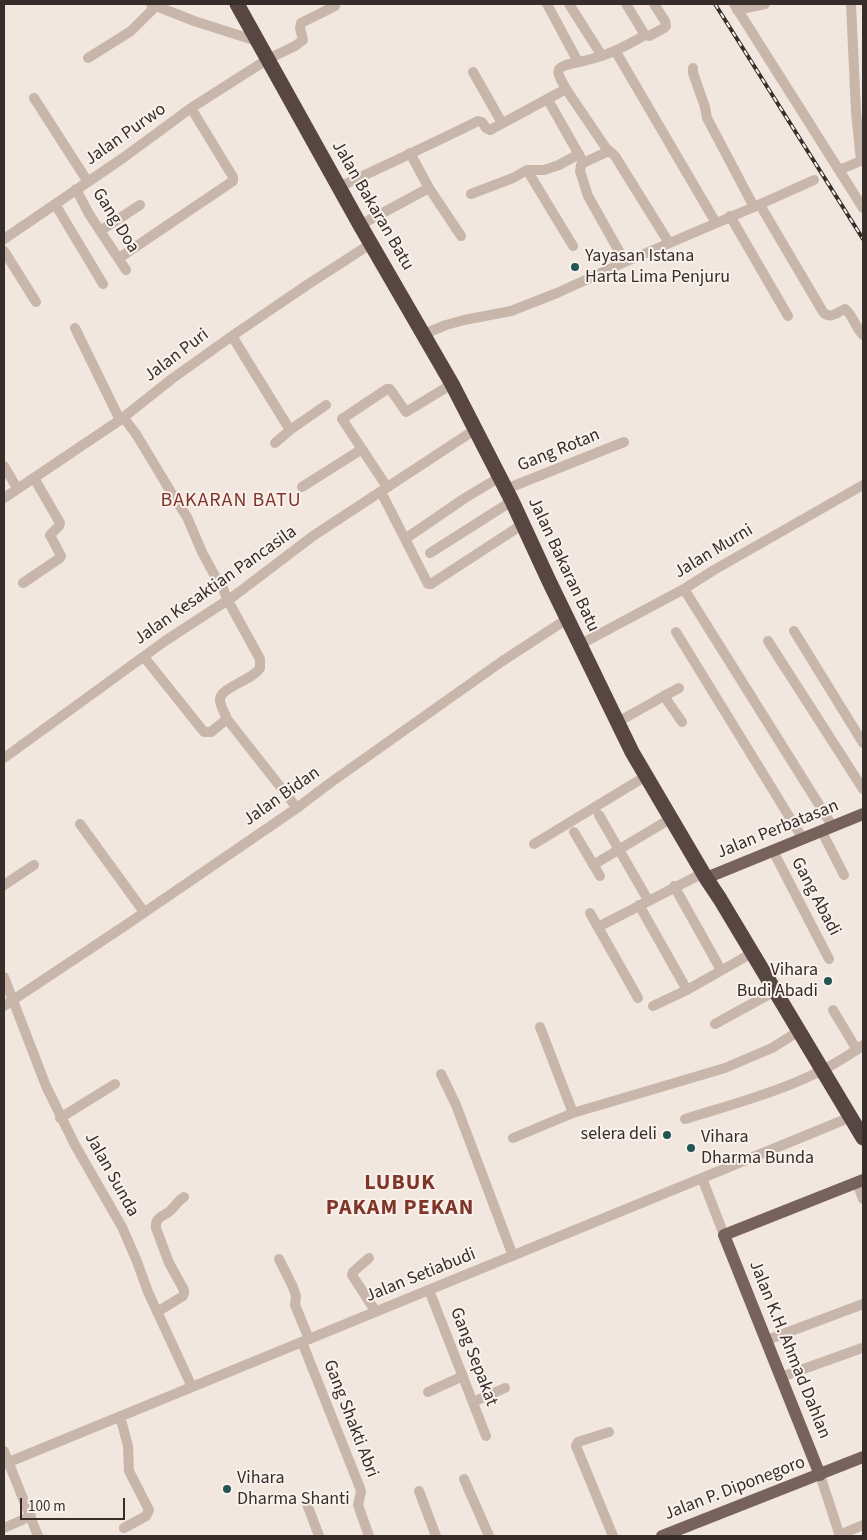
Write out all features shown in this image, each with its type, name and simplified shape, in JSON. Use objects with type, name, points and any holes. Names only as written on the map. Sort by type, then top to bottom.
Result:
[{"type":"highway","name":"Jalan Bakaran Batu","points":[[237,4],[268,59],[279,73],[360,225],[424,334],[476,429],[616,722],[670,819],[863,1138]]},
{"type":"main road","name":"Jalan Perbatasan","points":[[704,875],[773,851],[863,814]]},
{"type":"main road","points":[[724,1234],[860,1181]]},
{"type":"main road","name":"Jalan K.H. Ahmad Dahlan","points":[[724,1234],[820,1475]]},
{"type":"main road","name":"Jalan P. Diponegoro","points":[[662,1536],[863,1457]]},
{"type":"street","points":[[547,4],[574,52],[576,58],[574,63]]},
{"type":"street","points":[[569,4],[602,56]]},
{"type":"street","points":[[626,4],[645,35]]},
{"type":"street","points":[[654,4],[665,21],[666,26],[664,28],[651,35],[645,35],[616,52],[562,66],[559,69],[559,74],[566,89],[609,151],[615,156],[669,242]]},
{"type":"street","points":[[765,4],[735,7],[863,208]]},
{"type":"street","points":[[839,170],[862,161],[852,4],[846,4]]},
{"type":"street","points":[[88,58],[131,31],[153,5],[258,42]]},
{"type":"street","name":"Jalan Purwo","points":[[4,239],[88,182],[191,108],[268,59],[302,42],[303,38],[300,27],[302,23],[335,6]]},
{"type":"street","points":[[616,52],[716,223]]},
{"type":"street","points":[[693,68],[707,118],[757,206],[823,312],[829,316],[845,309],[850,313],[863,335]]},
{"type":"street","points":[[473,72],[502,123]]},
{"type":"street","points":[[339,187],[444,139],[478,121],[482,122],[490,130],[566,89]]},
{"type":"street","points":[[34,98],[88,182]]},
{"type":"street","points":[[548,100],[582,158],[580,171],[588,196],[625,262]]},
{"type":"street","points":[[119,258],[233,181],[191,108]]},
{"type":"street","points":[[471,194],[513,178],[527,170],[544,170],[609,151]]},
{"type":"street","points":[[410,154],[429,188],[461,236]]},
{"type":"street","points":[[527,170],[573,246]]},
{"type":"street","points":[[424,334],[455,322],[520,308],[814,180]]},
{"type":"street","points":[[360,225],[429,188]]},
{"type":"street","name":"Gang Doa","points":[[76,189],[100,231],[126,270]]},
{"type":"street","points":[[55,204],[103,284]]},
{"type":"street","points":[[100,231],[140,205]]},
{"type":"street","points":[[730,216],[788,316]]},
{"type":"street","name":"Jalan Puri","points":[[4,498],[122,418],[173,378],[232,336],[306,285],[372,243]]},
{"type":"street","points":[[4,251],[36,302]]},
{"type":"street","points":[[75,328],[122,418],[136,434],[187,517],[202,552],[257,652],[261,664],[258,671],[253,676],[225,691],[220,695],[220,700],[227,719],[296,808]]},
{"type":"street","points":[[232,336],[290,430]]},
{"type":"street","points":[[452,384],[406,412],[390,390],[387,389],[342,419],[362,449],[384,490],[405,539],[429,584],[523,524]]},
{"type":"street","points":[[275,443],[326,405]]},
{"type":"street","name":"Jalan Kesaktian Pancasila","points":[[4,758],[313,536],[476,429]]},
{"type":"street","name":"Gang Rotan","points":[[506,489],[624,442]]},
{"type":"street","points":[[302,486],[362,449]]},
{"type":"street","points":[[4,466],[17,488]]},
{"type":"street","points":[[23,584],[61,556],[50,535],[60,523],[34,478]]},
{"type":"street","name":"Jalan Murni","points":[[579,645],[684,589],[863,485]]},
{"type":"street","points":[[405,539],[465,498],[506,489]]},
{"type":"street","points":[[430,553],[506,489]]},
{"type":"street","points":[[684,589],[828,829],[844,875]]},
{"type":"street","name":"Jalan Bidan","points":[[4,1006],[296,808],[494,667],[567,619]]},
{"type":"street","points":[[794,631],[863,744]]},
{"type":"street","points":[[676,632],[803,839]]},
{"type":"street","points":[[768,641],[863,789]]},
{"type":"street","points":[[144,657],[204,732],[213,731],[227,719]]},
{"type":"street","points":[[616,722],[679,688]]},
{"type":"street","points":[[664,696],[682,722]]},
{"type":"street","points":[[534,844],[646,776]]},
{"type":"street","points":[[599,815],[687,990]]},
{"type":"street","points":[[593,865],[670,819]]},
{"type":"street","points":[[80,824],[144,912]]},
{"type":"street","points":[[574,832],[600,876]]},
{"type":"street","name":"Gang Abadi","points":[[773,851],[829,959]]},
{"type":"street","points":[[4,885],[34,865]]},
{"type":"street","points":[[598,927],[674,886],[704,875]]},
{"type":"street","points":[[674,886],[721,970]]},
{"type":"street","points":[[590,913],[638,998]]},
{"type":"street","points":[[653,1006],[687,990],[752,954]]},
{"type":"street","name":"Jalan Sunda","points":[[4,977],[60,1118],[122,1227],[156,1312],[192,1387]]},
{"type":"street","points":[[714,1024],[775,991]]},
{"type":"street","points":[[685,1119],[758,1096],[823,1071],[860,1047],[833,1010]]},
{"type":"street","points":[[540,1027],[572,1113]]},
{"type":"street","points":[[513,1138],[572,1113],[725,1068],[772,1048],[799,1031]]},
{"type":"street","points":[[441,1074],[456,1105],[513,1256]]},
{"type":"street","points":[[60,1118],[115,1084]]},
{"type":"street","name":"Jalan Setiabudi","points":[[6,1463],[851,1117]]},
{"type":"street","name":"Jalan K.H. Ahmad Dahlan","points":[[702,1178],[724,1234]]},
{"type":"street","points":[[860,1181],[863,1200]]},
{"type":"street","points":[[156,1312],[184,1294],[184,1290],[170,1263],[155,1223],[158,1218],[171,1210],[176,1202],[184,1197]]},
{"type":"street","points":[[369,1258],[352,1275],[376,1312]]},
{"type":"street","name":"Gang Shakti Abri","points":[[279,1259],[293,1287],[296,1296],[295,1305],[306,1341],[360,1488],[358,1505],[369,1536]]},
{"type":"street","name":"Gang Sepakat","points":[[429,1290],[486,1436]]},
{"type":"street","points":[[767,1340],[863,1304]]},
{"type":"street","points":[[781,1377],[862,1348]]},
{"type":"street","points":[[428,1392],[463,1376]]},
{"type":"street","points":[[473,1402],[505,1388]]},
{"type":"street","points":[[120,1416],[128,1442],[129,1471],[149,1510],[146,1516],[124,1528]]},
{"type":"street","points":[[609,1432],[578,1442],[576,1446],[613,1536]]},
{"type":"street","points":[[4,1451],[6,1463],[31,1516],[38,1536]]},
{"type":"street","name":"Jalan K.H. Ahmad Dahlan","points":[[820,1475],[840,1536]]},
{"type":"street","points":[[464,1479],[489,1536]]},
{"type":"street","points":[[419,1491],[436,1536]]},
{"type":"street","points":[[307,1504],[319,1536]]},
{"type":"street","points":[[4,1528],[31,1516]]},
{"type":"street","points":[[840,1536],[863,1525]]},
{"type":"railway","points":[[715,4],[863,239]]},
{"type":"place","name":"Yayasan Istana Harta Lima Penjuru","points":[[575,267]]},
{"type":"place","name":"Vihara Budi Abadi","points":[[828,981]]},
{"type":"place","name":"selera deli","points":[[667,1135]]},
{"type":"place","name":"Vihara Dharma Bunda","points":[[691,1148]]},
{"type":"place","name":"Vihara Dharma Shanti","points":[[227,1489]]},
{"type":"district","name":"BAKARAN BATU","points":[[231,502]]},
{"type":"district","name":"LUBUK PAKAM PEKAN","points":[[400,1196]]}]
